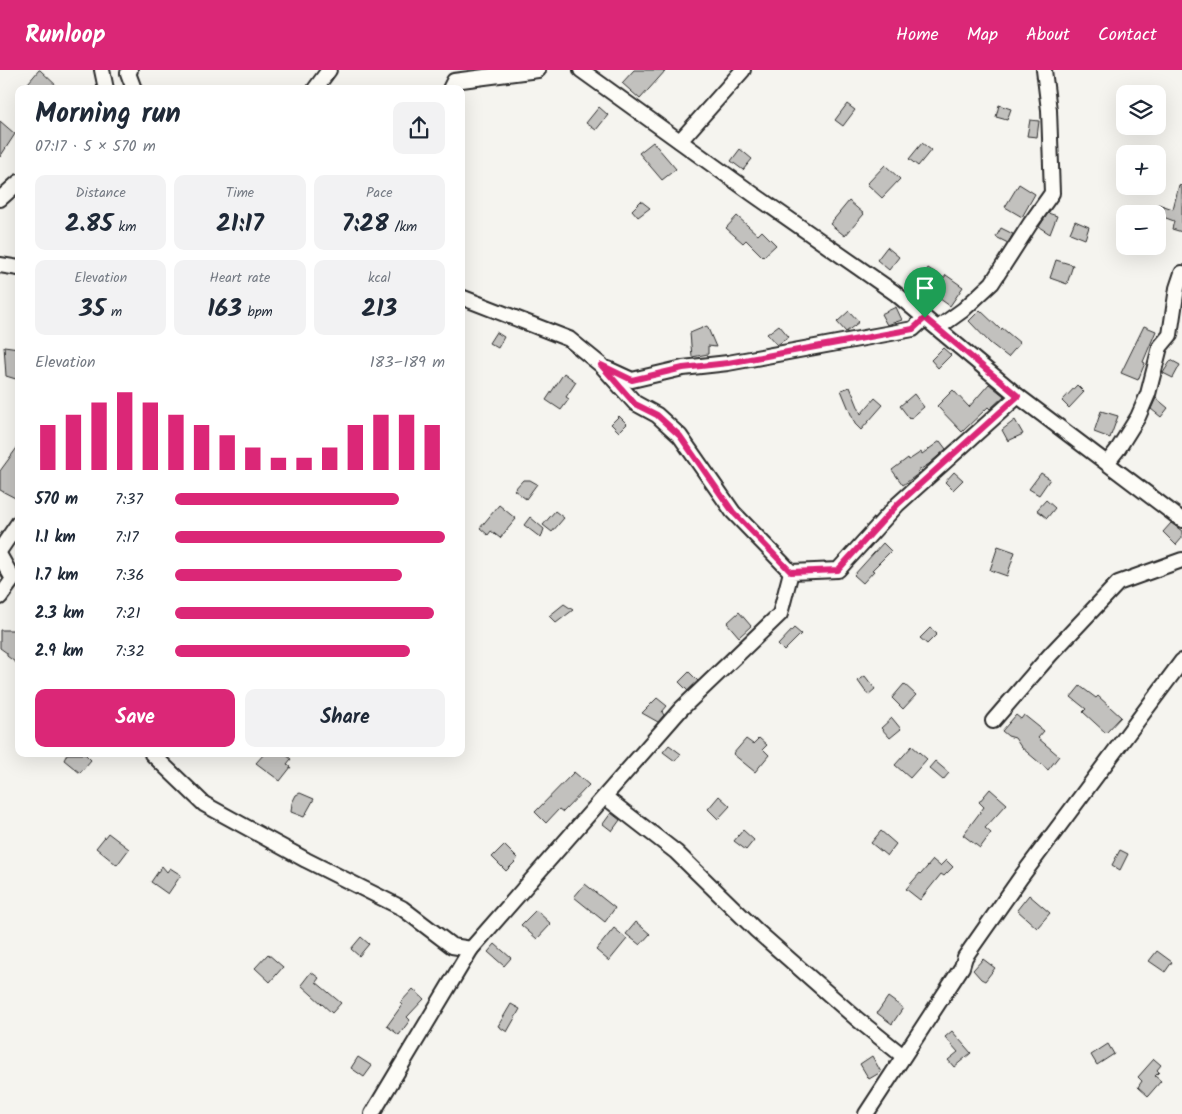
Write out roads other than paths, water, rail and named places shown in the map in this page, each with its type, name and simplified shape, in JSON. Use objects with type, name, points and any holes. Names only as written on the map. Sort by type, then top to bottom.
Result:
[{"type":"street","points":[[102,70],[105,85]]},
{"type":"street","points":[[130,70],[128,73],[132,85]]},
{"type":"street","points":[[318,85],[329,70]]},
{"type":"street","points":[[452,85],[454,81],[538,70]]},
{"type":"street","points":[[581,70],[896,292],[1018,396],[1182,520]]},
{"type":"street","points":[[680,141],[743,70]]},
{"type":"street","points":[[938,328],[963,310],[992,283],[1052,193],[1049,110],[1044,70]]},
{"type":"street","points":[[0,199],[15,186]]},
{"type":"street","points":[[0,265],[15,267]]},
{"type":"street","points":[[1107,463],[1138,417],[1148,394],[1160,348],[1170,335],[1177,288],[1182,273]]},
{"type":"street","points":[[465,299],[569,338],[601,365],[635,404],[657,415],[680,436],[733,512],[791,572],[838,570],[898,504],[1018,396]]},
{"type":"street","points":[[601,365],[632,380],[683,368],[728,363],[913,329],[925,318]]},
{"type":"street","points":[[15,529],[0,554],[15,572]]},
{"type":"street","points":[[994,721],[1050,655],[1118,583],[1182,560]]},
{"type":"street","points":[[372,1114],[471,949],[681,709],[780,614],[791,572]]},
{"type":"street","points":[[0,597],[15,574]]},
{"type":"street","points":[[866,1114],[962,967],[965,957],[1020,877],[1182,661]]},
{"type":"street","points":[[155,757],[204,804],[306,860],[402,908],[452,946],[471,949]]},
{"type":"street","points":[[605,797],[676,852],[756,930],[857,1019],[903,1056]]}]
